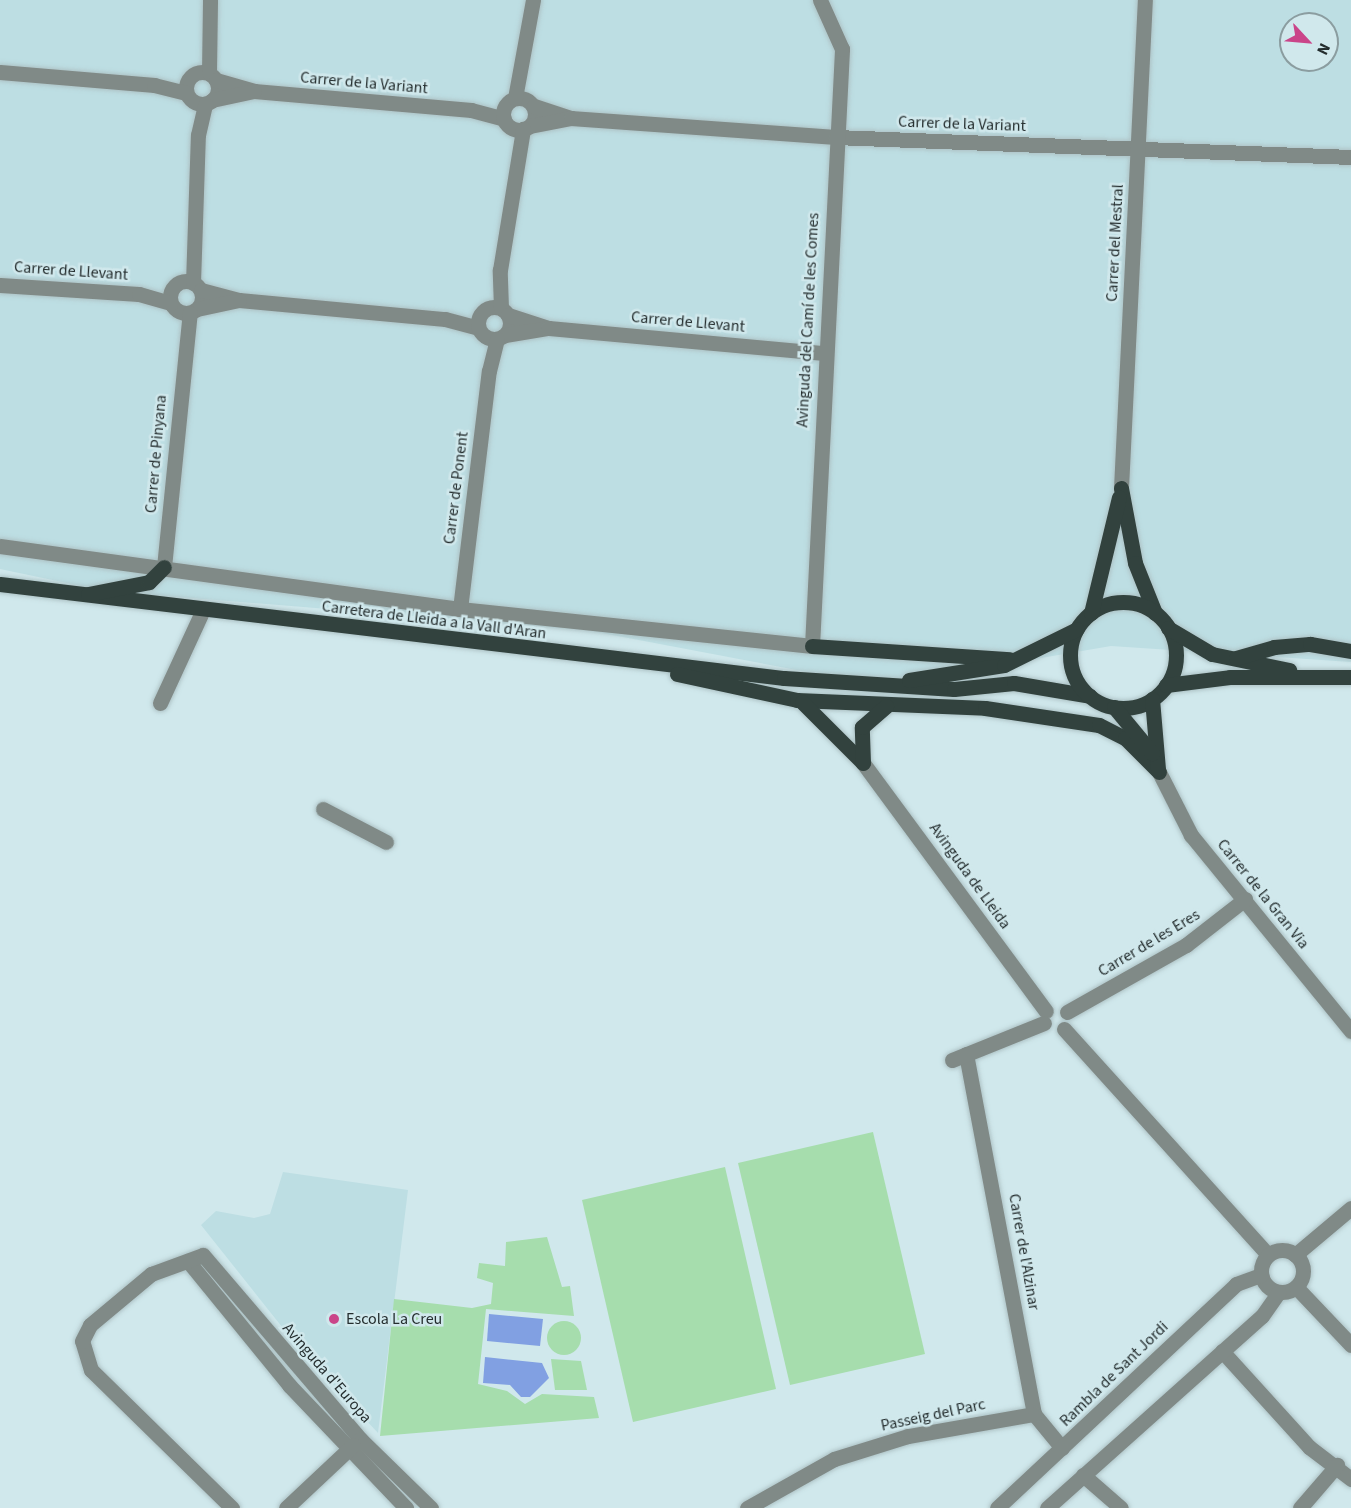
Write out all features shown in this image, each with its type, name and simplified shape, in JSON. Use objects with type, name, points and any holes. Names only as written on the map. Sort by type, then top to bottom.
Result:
[{"type":"main road","points":[[865,684],[948,676],[1016,659],[1077,629],[1091,613],[1121,488]]},
{"type":"main road","points":[[1121,488],[1135,563],[1155,613],[1168,628],[1212,654],[1316,676]]},
{"type":"main road","points":[[79,596],[148,582],[164,567]]},
{"type":"main road","name":"Carretera de Lleida a la Vall d'Aran","points":[[0,584],[202,612],[612,659],[865,684]]},
{"type":"main road","points":[[1091,613],[1123,602],[1155,613]]},
{"type":"main road","points":[[1114,707],[1152,699],[1166,685],[1175,657],[1168,628]]},
{"type":"main road","points":[[1077,629],[1071,665],[1090,696]]},
{"type":"main road","points":[[1236,658],[1274,646],[1310,644],[1351,651]]},
{"type":"main road","points":[[813,646],[1016,659]]},
{"type":"main road","points":[[612,659],[797,700],[880,708],[985,708],[1099,725],[1125,738],[1160,772]]},
{"type":"main road","points":[[1166,685],[1230,677],[1351,677]]},
{"type":"main road","points":[[863,763],[860,733],[880,708],[954,689],[1014,683],[1090,696],[1114,707],[1154,754]]},
{"type":"main road","points":[[865,684],[954,689]]},
{"type":"main road","points":[[1152,699],[1154,754],[1160,772]]},
{"type":"main road","points":[[797,700],[823,718],[863,763]]},
{"type":"street","points":[[199,99],[210,0]]},
{"type":"street","points":[[491,334],[533,0]]},
{"type":"street","name":"Avinguda del Camí de les Comes","points":[[813,646],[835,137],[842,49],[820,0]]},
{"type":"street","name":"Carrer del Mestral","points":[[1121,488],[1144,0]]},
{"type":"street","name":"Carrer de la Variant","points":[[0,72],[154,85],[199,99],[254,91]]},
{"type":"street","points":[[183,309],[188,285],[199,99],[203,76]]},
{"type":"street","name":"Carrer de la Variant","points":[[154,85],[203,76],[254,91],[471,110],[516,125],[571,118],[835,137],[1351,157]]},
{"type":"street","points":[[516,125],[521,101]]},
{"type":"street","name":"Carrer de la Variant","points":[[471,110],[521,101],[571,118]]},
{"type":"street","name":"Carrer de Llevant","points":[[0,285],[139,294],[188,285],[239,300],[445,319],[491,334],[548,328],[825,353]]},
{"type":"street","points":[[183,309],[188,285]]},
{"type":"street","name":"Carrer de Llevant","points":[[139,294],[183,309],[239,300]]},
{"type":"street","name":"Carrer de Pinyana","points":[[164,567],[183,345],[183,309]]},
{"type":"street","points":[[491,334],[495,311]]},
{"type":"street","name":"Carrer de Llevant","points":[[445,319],[495,311],[548,328]]},
{"type":"street","name":"Carrer de Ponent","points":[[460,609],[489,371],[491,334]]},
{"type":"street","points":[[0,546],[460,609],[813,646]]},
{"type":"street","points":[[160,703],[202,612]]},
{"type":"street","name":"Avinguda de Lleida","points":[[863,763],[1045,1017]]},
{"type":"street","name":"Carrer de la Gran Via","points":[[1160,772],[1191,835],[1351,1031]]},
{"type":"street","points":[[323,809],[386,842]]},
{"type":"street","name":"Carrer de les Eres","points":[[1066,1012],[1186,945],[1245,899]]},
{"type":"street","points":[[1064,1029],[1052,1031],[1045,1017],[1057,1006],[1066,1012],[1064,1029],[1268,1255]]},
{"type":"street","name":"Carrer de l'Alzinar","points":[[1045,1017],[959,1057],[1034,1413],[1062,1448]]},
{"type":"street","points":[[1295,1255],[1351,1208]]},
{"type":"street","points":[[1268,1255],[1282,1250],[1295,1255],[1302,1267],[1296,1287]]},
{"type":"street","name":"Avinguda d'Europa","points":[[188,1261],[203,1255],[360,1439],[431,1508]]},
{"type":"street","points":[[1268,1255],[1261,1275],[1279,1292]]},
{"type":"street","points":[[232,1508],[91,1370],[83,1355],[81,1341],[90,1325],[151,1274],[188,1261],[347,1450],[406,1508]]},
{"type":"street","name":"Rambla de Sant Jordi","points":[[997,1508],[1236,1284],[1261,1275]]},
{"type":"street","points":[[1047,1508],[1222,1351],[1279,1292],[1296,1287]]},
{"type":"street","points":[[1296,1287],[1351,1345]]},
{"type":"street","points":[[1222,1351],[1309,1447],[1337,1465],[1351,1479]]},
{"type":"street","name":"Passeig del Parc","points":[[747,1508],[834,1459],[908,1436],[1034,1413]]},
{"type":"street","points":[[286,1508],[360,1439]]},
{"type":"street","points":[[1300,1508],[1337,1465]]},
{"type":"street","points":[[1083,1475],[1121,1508]]},
{"type":"shaded area","points":[[0,0],[1351,0],[1351,662],[1111,646],[911,680],[807,672],[586,630],[105,591],[0,569]]},
{"type":"shaded area","name":"Escola La Creu","points":[[283,1172],[408,1190],[378,1433],[298,1347],[201,1225],[216,1211],[254,1218],[270,1214]]},
{"type":"green space","points":[[873,1132],[925,1354],[790,1385],[738,1163]]},
{"type":"green space","points":[[725,1167],[776,1389],[633,1422],[582,1200]]},
{"type":"green space","points":[[547,1237],[562,1287],[570,1286],[574,1316],[486,1309],[478,1384],[507,1391],[525,1404],[542,1394],[594,1397],[599,1418],[380,1436],[394,1299],[472,1308],[491,1304],[493,1283],[477,1278],[479,1263],[505,1266],[506,1242]]},
{"type":"green space","points":[[564,1321],[576,1326],[581,1338],[576,1350],[564,1355],[552,1350],[547,1338],[552,1326]]},
{"type":"green space","points":[[551,1359],[581,1361],[587,1390],[555,1390]]},
{"type":"water","points":[[489,1314],[543,1319],[540,1346],[487,1341]]},
{"type":"water","points":[[485,1357],[542,1363],[549,1378],[530,1397],[521,1397],[510,1385],[483,1383]]},
{"type":"place","name":"Escola La Creu","points":[[334,1319]]}]
